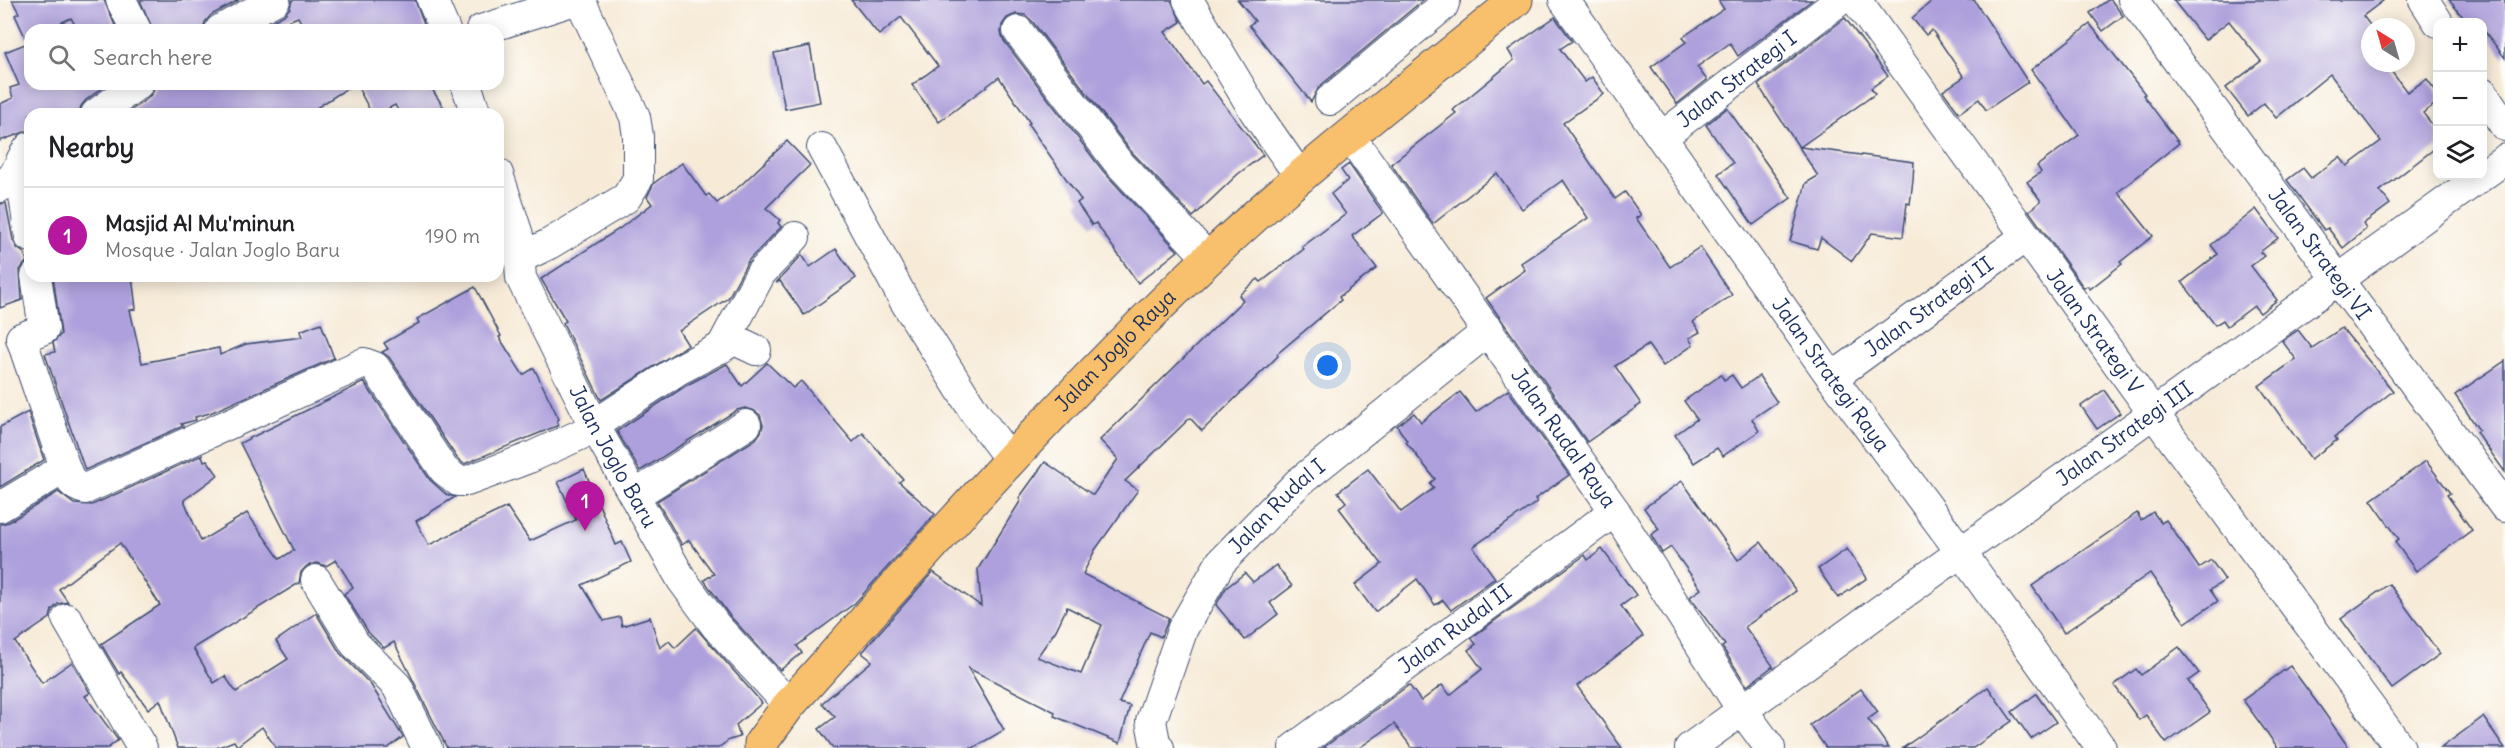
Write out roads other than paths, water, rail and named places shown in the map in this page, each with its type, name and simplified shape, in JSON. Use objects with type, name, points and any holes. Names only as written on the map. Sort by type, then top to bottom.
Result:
[{"type":"main road","name":"Jalan Joglo Raya","points":[[759,746],[789,705],[1010,458],[1208,258],[1350,136],[1516,0]]},
{"type":"street","points":[[121,0],[133,24]]},
{"type":"street","points":[[231,24],[275,0]]},
{"type":"street","points":[[432,0],[442,24]]},
{"type":"street","points":[[500,24],[574,0]]},
{"type":"street","points":[[520,258],[549,244],[626,198],[638,179],[638,136],[635,117],[580,0]]},
{"type":"street","points":[[1188,0],[1255,112],[1301,178]]},
{"type":"street","points":[[1330,100],[1443,6],[1445,0]]},
{"type":"street","name":"Jalan Strategi Raya","points":[[1564,0],[1836,375],[1949,560],[2101,748]]},
{"type":"street","name":"Jalan Strategi I","points":[[1663,136],[1840,0]]},
{"type":"street","name":"Jalan Strategi V","points":[[1856,0],[2025,237],[2400,748]]},
{"type":"street","name":"Jalan Strategi VI","points":[[2133,0],[2505,507]]},
{"type":"street","points":[[2424,0],[2435,18]]},
{"type":"street","points":[[1018,31],[1117,161],[1208,258]]},
{"type":"street","points":[[1392,50],[1417,83]]},
{"type":"street","points":[[104,108],[130,90]]},
{"type":"street","points":[[468,90],[474,108]]},
{"type":"street","points":[[2487,99],[2505,126]]},
{"type":"street","name":"Jalan Rudal Raya","points":[[1350,136],[1489,330],[1615,512],[1742,710],[1770,748]]},
{"type":"street","points":[[822,148],[904,300],[976,414],[1010,458]]},
{"type":"street","name":"Jalan Strategi III","points":[[1690,748],[2338,282],[2505,159]]},
{"type":"street","points":[[17,168],[24,205]]},
{"type":"street","name":"Jalan Joglo Baru","points":[[504,192],[518,235],[521,279],[594,426],[682,580],[716,626],[789,705]]},
{"type":"street","points":[[721,348],[760,273],[795,237]]},
{"type":"street","name":"Jalan Strategi II","points":[[1836,375],[2025,237]]},
{"type":"street","points":[[37,282],[44,329],[21,338],[70,480],[76,487],[85,489],[364,363],[375,367],[444,470],[458,481],[467,481],[529,458],[594,426],[678,370],[735,340],[756,350]]},
{"type":"street","name":"Jalan Rudal I","points":[[1157,745],[1151,721],[1184,628],[1221,562],[1298,483],[1489,330]]},
{"type":"street","points":[[635,495],[746,425]]},
{"type":"street","points":[[0,507],[65,468]]},
{"type":"street","name":"Jalan Rudal II","points":[[1294,748],[1615,512]]},
{"type":"street","points":[[316,580],[355,644],[397,686],[427,748]]},
{"type":"street","points":[[67,619],[142,748]]},
{"type":"place","name":"Masjid Al Mu'minun","points":[[585,531]]}]
